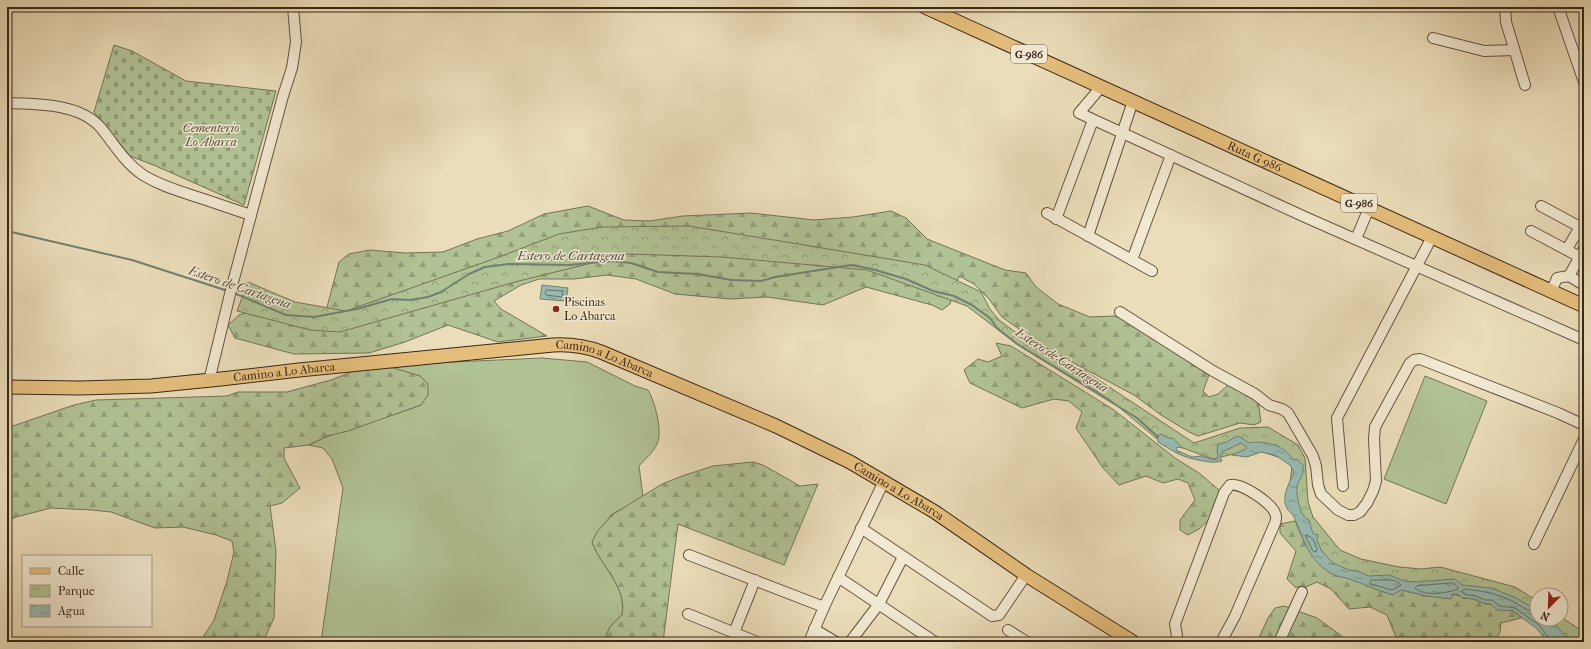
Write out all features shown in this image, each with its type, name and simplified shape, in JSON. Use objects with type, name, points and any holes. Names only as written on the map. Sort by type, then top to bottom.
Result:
[{"type":"main road","name":"Ruta G-986","points":[[925,7],[1584,306]]},
{"type":"main road","name":"Camino a Lo Abarca","points":[[7,387],[115,388],[209,381],[342,365],[560,345],[575,345],[601,352],[776,426],[826,449],[884,481],[935,512],[1026,575],[1133,642]]},
{"type":"street","points":[[209,381],[232,286],[292,68],[296,42],[293,7]]},
{"type":"street","points":[[1505,7],[1506,22],[1525,85]]},
{"type":"street","points":[[1558,7],[1584,82]]},
{"type":"street","points":[[1433,38],[1484,51],[1514,50]]},
{"type":"street","points":[[1101,86],[1079,114],[1584,340]]},
{"type":"street","points":[[1088,236],[1133,101]]},
{"type":"street","points":[[7,103],[62,108],[78,112],[96,123],[123,158],[135,169],[149,178],[164,186],[251,215]]},
{"type":"street","points":[[1093,120],[1052,216],[1152,272]]},
{"type":"street","points":[[1132,260],[1171,155]]},
{"type":"street","points":[[1541,206],[1580,227],[1567,249]]},
{"type":"street","points":[[1356,239],[1369,208]]},
{"type":"street","points":[[1531,231],[1567,249],[1582,253],[1569,276]]},
{"type":"street","points":[[1343,486],[1337,418],[1432,237]]},
{"type":"street","points":[[1551,292],[1557,278],[1569,276],[1584,285]]},
{"type":"street","points":[[1120,312],[1218,374],[1255,394],[1269,405],[1282,409],[1288,413],[1313,456],[1321,494],[1338,510],[1348,515],[1354,515],[1360,512],[1367,503],[1373,491],[1376,481],[1374,439],[1375,427],[1410,363],[1414,360],[1420,359],[1558,413],[1584,425]]},
{"type":"street","points":[[1534,544],[1584,439]]},
{"type":"street","points":[[809,642],[884,481]]},
{"type":"street","points":[[1178,642],[1176,624],[1224,493],[1230,485],[1236,484],[1257,495],[1274,511],[1276,518],[1238,609],[1221,642]]},
{"type":"street","points":[[861,528],[990,615],[999,615],[1026,575]]},
{"type":"street","points":[[689,555],[824,607]]},
{"type":"street","points":[[850,642],[879,604],[903,557]]},
{"type":"street","points":[[838,577],[935,642]]},
{"type":"street","points":[[734,633],[755,580]]},
{"type":"street","points":[[1279,642],[1302,592]]},
{"type":"street","points":[[688,614],[757,642]]},
{"type":"street","points":[[814,629],[836,642]]},
{"type":"street","points":[[1008,630],[1027,642]]},
{"type":"green space","name":"Cementerio Lo Abarca","points":[[114,45],[132,51],[186,81],[276,91],[244,205],[130,156],[107,130],[94,112]]},
{"type":"green space","points":[[588,206],[624,220],[649,221],[683,216],[751,213],[814,220],[853,217],[891,211],[906,218],[927,239],[1005,270],[1026,273],[1036,287],[1058,304],[1090,317],[1114,316],[1124,319],[1209,375],[1203,391],[1209,397],[1218,394],[1228,385],[1258,400],[1261,422],[1254,425],[1240,423],[1198,436],[1189,432],[1161,415],[1134,395],[1049,350],[1002,317],[989,299],[974,284],[959,276],[950,304],[942,310],[932,305],[866,287],[823,305],[767,297],[730,299],[675,294],[636,279],[607,275],[574,279],[539,279],[521,285],[494,301],[501,309],[547,336],[498,342],[448,325],[405,342],[369,353],[294,354],[235,338],[228,325],[239,315],[255,310],[323,322],[339,262],[349,254],[369,250],[405,253],[443,252],[477,239],[508,231],[544,214]]},
{"type":"green space","points":[[689,226],[925,265],[981,292],[990,309],[999,320],[1046,355],[1085,371],[1194,443],[1240,428],[1268,427],[1298,445],[1305,458],[1308,502],[1313,517],[1340,550],[1361,559],[1399,567],[1421,569],[1440,567],[1515,587],[1529,596],[1529,618],[1486,600],[1373,582],[1330,563],[1288,499],[1292,467],[1287,460],[1254,449],[1213,459],[1156,438],[1109,399],[1014,342],[967,306],[867,270],[722,257],[628,254],[515,282],[340,332],[310,330],[237,311],[248,282],[295,302],[346,311],[499,257],[559,234],[602,227]]},
{"type":"green space","points":[[996,343],[1011,346],[1114,410],[1175,458],[1199,473],[1219,490],[1211,518],[1199,529],[1188,535],[1180,530],[1180,520],[1195,500],[1188,483],[1178,479],[1163,483],[1146,476],[1119,485],[1103,468],[1076,428],[1082,412],[1069,401],[1054,399],[1022,408],[970,383],[964,370],[978,359],[988,362],[1002,356]]},
{"type":"green space","points":[[542,358],[587,362],[635,386],[648,390],[659,424],[659,438],[657,444],[639,466],[643,497],[611,515],[592,542],[617,586],[623,605],[622,615],[610,627],[605,642],[321,642],[343,488],[332,459],[323,448],[309,445],[350,428],[421,405],[420,376],[397,370],[387,365]]},
{"type":"green space","points":[[387,366],[420,376],[428,384],[428,395],[421,405],[348,431],[327,436],[309,445],[284,448],[284,458],[300,488],[282,503],[270,506],[276,551],[274,618],[263,642],[200,642],[214,620],[227,581],[234,552],[232,541],[216,535],[183,527],[155,528],[111,512],[92,510],[51,508],[16,517],[7,521],[7,428],[74,405],[96,400],[227,396],[238,392],[287,392],[331,380],[364,367]]},
{"type":"green space","points":[[1425,376],[1487,401],[1446,504],[1384,479]]},
{"type":"green space","points":[[753,462],[763,465],[800,486],[818,484],[784,565],[678,524],[663,642],[605,642],[610,627],[622,615],[623,605],[617,586],[592,542],[597,532],[612,515],[662,484],[713,466]]},
{"type":"green space","points":[[1295,521],[1305,544],[1320,565],[1330,573],[1346,577],[1384,592],[1401,590],[1427,596],[1451,598],[1452,594],[1458,594],[1462,598],[1475,599],[1485,604],[1491,604],[1513,611],[1521,618],[1501,623],[1500,632],[1495,642],[1398,642],[1387,615],[1370,607],[1349,609],[1331,589],[1317,582],[1306,587],[1295,587],[1287,579],[1296,551],[1280,533],[1280,524]]},
{"type":"green space","points":[[1284,606],[1317,618],[1350,642],[1257,642],[1268,618],[1275,608]]},
{"type":"green space","points":[[1569,622],[1584,632],[1584,642],[1573,642],[1552,627],[1569,627]]},
{"type":"water","points":[[542,285],[568,288],[566,301],[540,299]]},
{"type":"water","points":[[1161,434],[1168,438],[1173,438],[1183,448],[1177,447],[1176,450],[1192,457],[1201,456],[1215,460],[1218,456],[1218,444],[1227,442],[1237,436],[1249,443],[1261,442],[1279,447],[1289,454],[1292,459],[1298,460],[1303,465],[1303,473],[1297,486],[1299,505],[1302,514],[1309,520],[1313,534],[1318,535],[1317,540],[1321,550],[1333,563],[1369,576],[1389,575],[1404,581],[1417,582],[1455,579],[1462,585],[1491,588],[1514,597],[1529,605],[1529,623],[1513,611],[1497,610],[1491,604],[1462,598],[1458,594],[1452,594],[1451,599],[1427,596],[1401,590],[1393,595],[1332,574],[1322,567],[1311,554],[1303,540],[1294,516],[1288,510],[1286,505],[1286,491],[1294,472],[1290,465],[1275,455],[1261,452],[1247,457],[1232,455],[1246,449],[1246,446],[1241,443],[1222,452],[1220,457],[1222,461],[1212,462],[1189,458],[1158,442],[1157,436]]},
{"type":"water","points":[[1535,627],[1558,627],[1566,636],[1578,642],[1548,642]]},
{"type":"waterway","name":"Estero de Cartagena","points":[[7,231],[132,260],[228,291]]},
{"type":"waterway","name":"Estero de Cartagena","points":[[234,293],[286,315],[314,317],[357,309],[392,299],[410,300],[428,297],[441,292],[469,274],[485,267],[509,264],[569,265],[611,261],[631,263],[658,272],[698,274],[731,280],[761,281],[775,277],[851,265],[872,269],[906,279],[933,291],[954,296],[972,305],[990,318],[997,328],[1017,344],[1137,418],[1158,437]]},
{"type":"place","name":"Piscinas Lo Abarca","points":[[556,309]]}]
